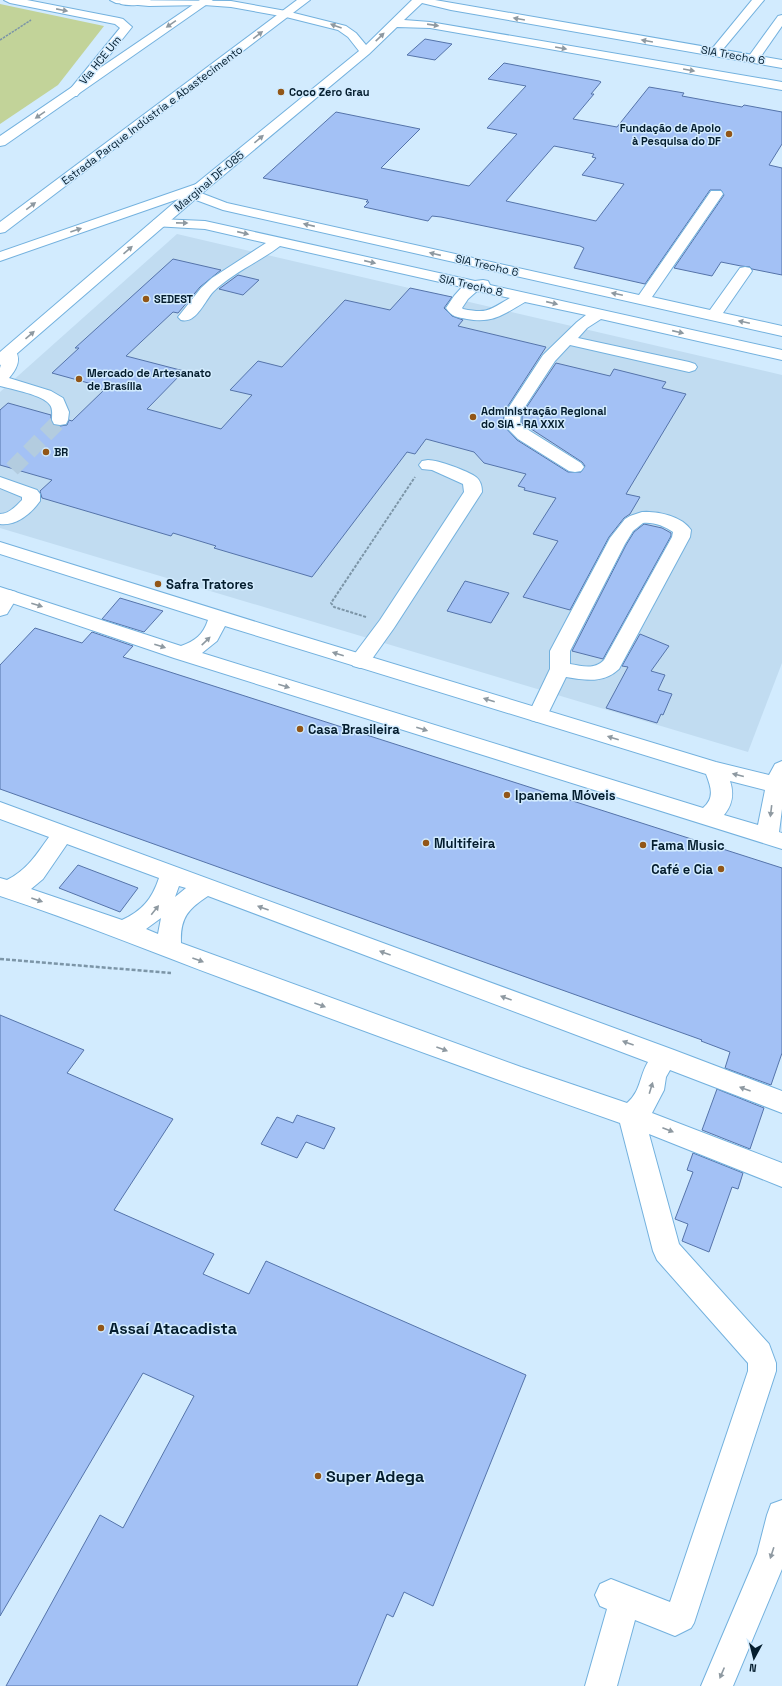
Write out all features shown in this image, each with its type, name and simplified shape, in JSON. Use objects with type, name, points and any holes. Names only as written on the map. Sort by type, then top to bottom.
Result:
[{"type":"main road","name":"Via HCE Um","points":[[10,0],[118,22],[126,27],[73,93]]},
{"type":"main road","points":[[120,1],[145,0]]},
{"type":"main road","name":"Estrada Parque Indústria e Abastecimento","points":[[0,229],[304,0]]},
{"type":"main road","name":"Marginal DF-085","points":[[4,357],[197,190],[365,52],[418,0]]},
{"type":"main road","name":"SIA Trecho 6","points":[[425,0],[433,4],[782,64]]},
{"type":"main road","points":[[715,52],[764,0]]},
{"type":"main road","points":[[120,1],[161,4],[205,1],[258,8],[342,28],[352,35],[365,52]]},
{"type":"main road","points":[[0,142],[205,1]]},
{"type":"main road","points":[[753,58],[782,18]]},
{"type":"main road","name":"SIA Trecho 6","points":[[394,24],[430,25],[782,86]]},
{"type":"main road","points":[[0,257],[197,190]]},
{"type":"main road","name":"SIA Trecho 6","points":[[197,190],[223,206],[782,331]]},
{"type":"main road","points":[[642,300],[716,194]]},
{"type":"main road","points":[[205,225],[208,214],[213,209],[223,206]]},
{"type":"main road","name":"SIA Trecho 8","points":[[159,223],[205,225],[782,355]]},
{"type":"main road","points":[[186,317],[209,288],[230,272],[278,241]]},
{"type":"main road","points":[[485,265],[493,273],[491,280],[483,284],[473,286],[459,298],[454,308],[458,313],[481,317],[492,315],[522,297],[513,292],[513,285],[517,281],[539,277]]},
{"type":"main road","points":[[714,316],[745,271]]},
{"type":"main road","points":[[575,467],[524,435],[512,425],[513,413],[549,358],[582,325],[598,314]]},
{"type":"main road","points":[[567,340],[690,367]]},
{"type":"main road","points":[[4,357],[11,359],[9,368],[0,380],[45,394],[57,401],[61,412],[60,420]]},
{"type":"main road","points":[[360,661],[387,624],[473,492],[473,486],[470,481],[435,465],[428,465]]},
{"type":"main road","points":[[0,519],[4,520],[14,516],[31,501],[31,494],[4,478]]},
{"type":"main road","points":[[538,715],[560,669],[560,651],[616,544],[631,523],[640,518],[650,518],[676,524],[682,530],[681,537],[612,664],[605,671],[591,674],[560,669]]},
{"type":"main road","points":[[0,548],[360,661],[715,769],[779,777],[771,806],[775,839],[181,653],[3,600]]},
{"type":"main road","points":[[0,562],[66,569]]},
{"type":"main road","points":[[181,653],[195,649],[205,643],[215,629],[219,617]]},
{"type":"main road","points":[[706,818],[716,811],[720,806],[722,799],[723,789],[715,769]]},
{"type":"main road","points":[[0,810],[665,1057],[782,1102]]},
{"type":"main road","points":[[4,888],[26,881],[35,873],[63,833]]},
{"type":"main road","points":[[123,930],[141,923],[149,916],[166,892],[172,874]]},
{"type":"main road","points":[[170,949],[170,923],[175,912],[188,897],[205,887]]},
{"type":"main road","points":[[4,888],[123,930],[170,949],[525,1080],[631,1116],[782,1175]]},
{"type":"main road","points":[[631,1116],[643,1105],[651,1090],[654,1074],[665,1057]]},
{"type":"main road","points":[[601,1686],[618,1598],[675,1620],[683,1612],[762,1371],[762,1364],[759,1354],[667,1251],[631,1116]]},
{"type":"main road","points":[[717,1686],[772,1555],[782,1515]]},
{"type":"path","points":[[387,624],[334,607],[331,603],[420,469],[428,465]]},
{"type":"path","points":[[0,959],[175,973]]},
{"type":"shaded area","points":[[177,234],[782,375],[782,663],[748,752],[0,528],[0,392]]},
{"type":"green space","points":[[0,4],[104,26],[58,85],[0,124]]},
{"type":"building","points":[[425,39],[452,44],[435,60],[407,55]]},
{"type":"building","points":[[504,63],[599,81],[601,82],[591,94],[594,94],[573,119],[617,127],[649,87],[684,93],[682,96],[742,107],[744,105],[782,112],[782,144],[769,165],[782,168],[782,275],[721,262],[712,276],[674,268],[724,195],[721,190],[710,190],[645,284],[574,268],[584,248],[580,246],[441,217],[432,216],[428,221],[364,207],[369,202],[366,202],[368,200],[263,178],[336,112],[420,129],[381,168],[469,186],[517,134],[487,128],[526,86],[488,79]],"holes":[[[554,146],[594,154],[592,157],[596,158],[582,175],[624,184],[596,221],[506,201]]]},
{"type":"building","points":[[173,259],[221,270],[200,287],[178,313],[173,312],[126,356],[184,371],[147,409],[221,429],[252,395],[230,390],[258,361],[282,367],[345,300],[390,310],[410,288],[452,297],[444,308],[452,316],[463,320],[458,326],[546,347],[504,412],[503,425],[517,440],[568,472],[581,472],[585,466],[582,462],[522,423],[522,414],[556,363],[610,376],[614,369],[666,382],[662,388],[686,394],[626,494],[640,497],[630,514],[624,518],[609,537],[570,610],[523,597],[558,541],[533,534],[556,498],[524,490],[525,488],[518,486],[526,474],[484,463],[474,452],[426,439],[415,454],[407,452],[312,577],[214,548],[216,546],[173,533],[171,536],[42,498],[40,491],[52,480],[0,465],[0,410],[8,403],[51,415],[51,421],[54,425],[67,425],[69,420],[72,421],[104,390],[89,386],[92,384],[52,373],[79,348],[75,348]]},
{"type":"building","points":[[238,275],[259,280],[243,295],[219,289]]},
{"type":"building","points":[[644,524],[662,528],[671,533],[671,536],[603,659],[572,651],[626,545],[634,532]]},
{"type":"building","points":[[465,581],[509,593],[491,623],[447,611]]},
{"type":"building","points":[[120,598],[163,611],[144,632],[102,619]]},
{"type":"building","name":"Multifeira","points":[[35,628],[82,643],[92,632],[133,646],[123,657],[782,868],[782,1053],[771,1085],[725,1068],[730,1052],[701,1041],[702,1040],[0,789],[0,665]]},
{"type":"building","points":[[640,634],[669,646],[651,671],[665,675],[658,690],[672,694],[663,715],[661,714],[657,723],[606,708],[628,667],[622,666]]},
{"type":"building","points":[[78,865],[138,888],[120,912],[59,888]]},
{"type":"building","name":"Super Adega","points":[[0,1015],[84,1050],[67,1073],[173,1119],[114,1210],[214,1254],[203,1274],[249,1294],[266,1261],[526,1375],[433,1606],[404,1592],[393,1617],[387,1614],[357,1686],[6,1686],[100,1515],[123,1528],[194,1396],[143,1373],[0,1616]]},
{"type":"building","points":[[717,1089],[764,1108],[750,1149],[702,1130]]},
{"type":"building","points":[[297,1115],[335,1128],[324,1149],[306,1142],[297,1158],[261,1144],[277,1117],[293,1123]]},
{"type":"building","points":[[693,1153],[743,1173],[738,1189],[732,1187],[709,1252],[682,1241],[688,1224],[675,1219],[693,1172],[687,1170]]},
{"type":"tunnel","points":[[12,469],[60,420]]},
{"type":"place","name":"Coco Zero Grau","points":[[281,92]]},
{"type":"place","name":"Fundação de Apoio à Pesquisa do DF","points":[[729,134]]},
{"type":"place","name":"SEDEST","points":[[146,299]]},
{"type":"place","name":"Mercado de Artesanato de Brasília","points":[[79,379]]},
{"type":"place","name":"Administração Regional do SIA - RA XXIX","points":[[473,417]]},
{"type":"place","name":"BR","points":[[46,452]]},
{"type":"place","name":"Safra Tratores","points":[[158,584]]},
{"type":"place","name":"Casa Brasileira","points":[[300,729]]},
{"type":"place","name":"Ipanema Móveis","points":[[507,795]]},
{"type":"place","name":"Multifeira","points":[[426,843]]},
{"type":"place","name":"Fama Music","points":[[643,845]]},
{"type":"place","name":"Café e Cia","points":[[721,869]]},
{"type":"place","name":"Assaí Atacadista","points":[[101,1328]]},
{"type":"place","name":"Super Adega","points":[[318,1476]]}]
